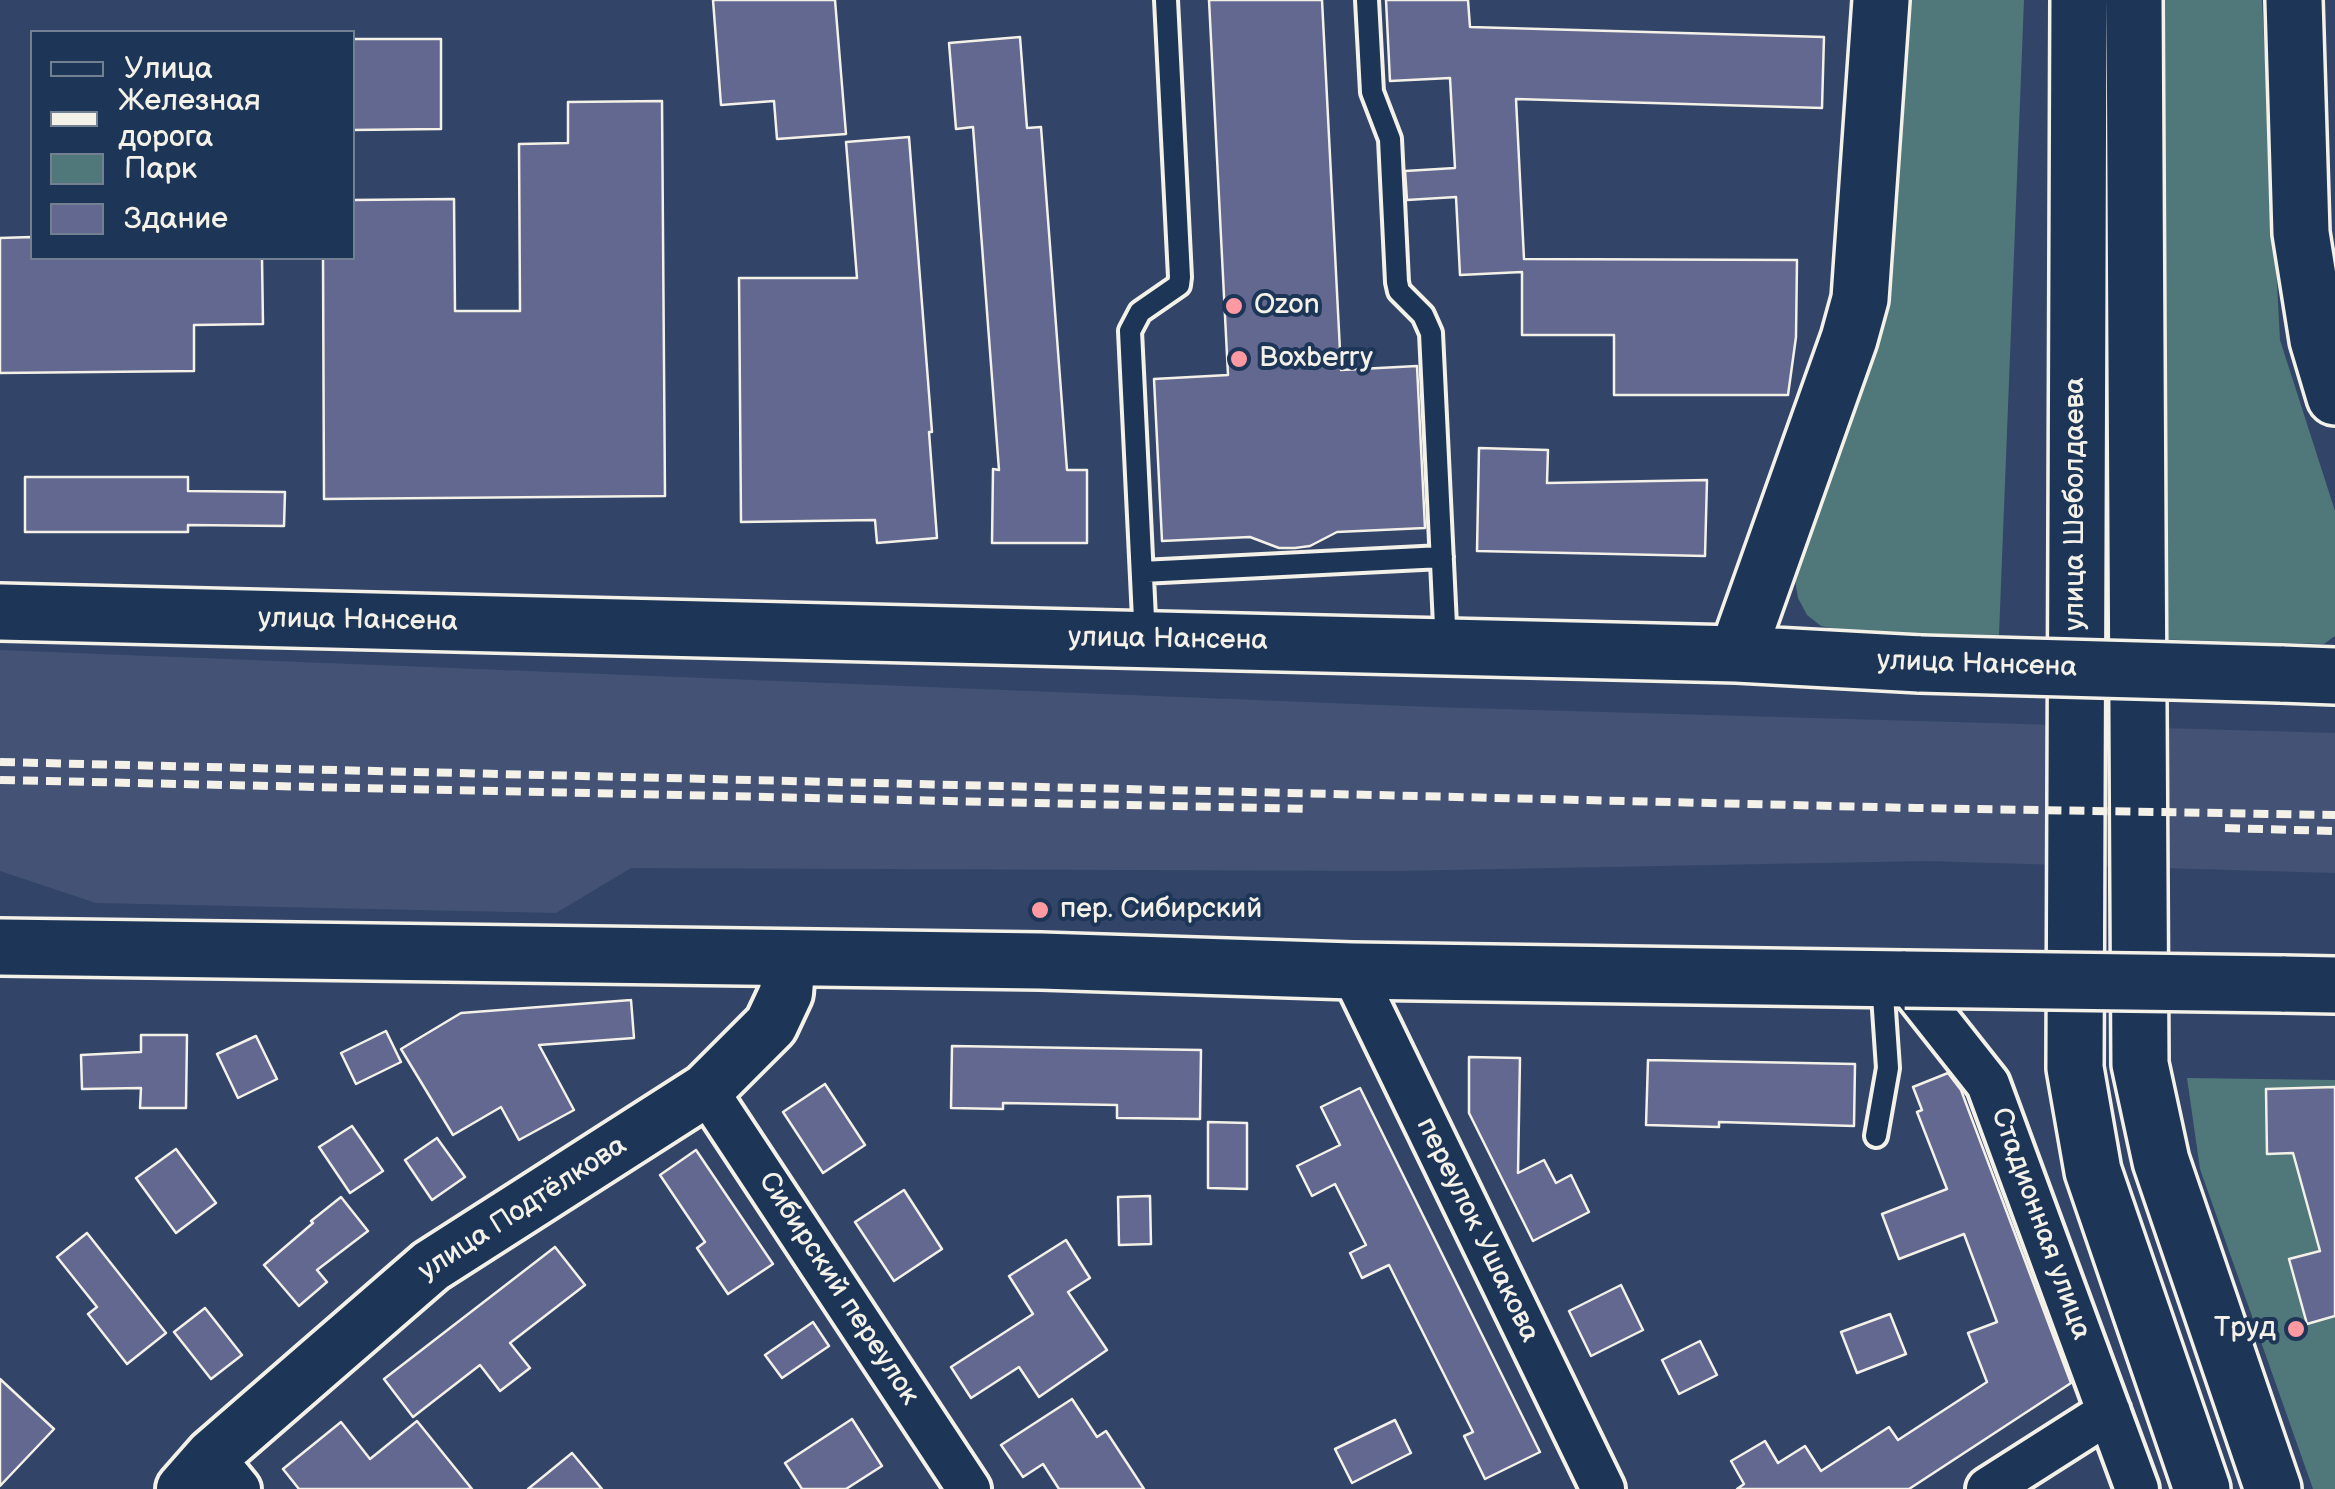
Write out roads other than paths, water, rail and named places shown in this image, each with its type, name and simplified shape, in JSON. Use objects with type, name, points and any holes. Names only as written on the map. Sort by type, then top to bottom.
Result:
[{"type":"main road","points":[[1737,654],[1850,340],[1860,299],[1881,0]]},
{"type":"main road","name":"улица Шеболдаева","points":[[2078,0],[2075,1068],[2093,1171],[2202,1489]]},
{"type":"main road","points":[[2134,0],[2140,1064],[2161,1161],[2274,1489]]},
{"type":"main road","points":[[2294,0],[2302,232],[2327,340],[2335,397]]},
{"type":"main road","name":"улица Нансена","points":[[0,612],[1737,654],[1920,664],[2335,676]]},
{"type":"main road","points":[[0,946],[2308,984]]},
{"type":"street","name":"улица Подтёлкова","points":[[211,1478],[430,1266],[706,1090],[771,1025],[786,992],[789,958]]},
{"type":"street","name":"переулок Ушакова","points":[[1352,971],[1603,1489]]},
{"type":"street","name":"Стадионная улица","points":[[1894,979],[1975,1064],[1988,1084],[2137,1489]]},
{"type":"street","name":"Сибирский переулок","points":[[706,1090],[969,1489]]},
{"type":"street","points":[[1988,1489],[2109,1412]]},
{"type":"lane","points":[[1146,640],[1130,331],[1140,312],[1178,285],[1180,277],[1166,0]]},
{"type":"lane","points":[[1367,0],[1372,92],[1390,139],[1397,282],[1399,292],[1423,315],[1431,333],[1446,647]]},
{"type":"lane","points":[[1142,572],[1442,557]]},
{"type":"lane","points":[[1876,1136],[1888,1068],[1894,979]]},
{"type":"railway","points":[[0,762],[2335,815]]},
{"type":"railway","points":[[0,780],[1310,809]]},
{"type":"railway","points":[[2225,828],[2335,831]]},
{"type":"place","name":"Ozon","points":[[1234,306]]},
{"type":"place","name":"Boxberry","points":[[1239,359]]},
{"type":"place","name":"пер. Сибирский","points":[[1040,910]]},
{"type":"place","name":"Труд","points":[[2296,1329]]}]
